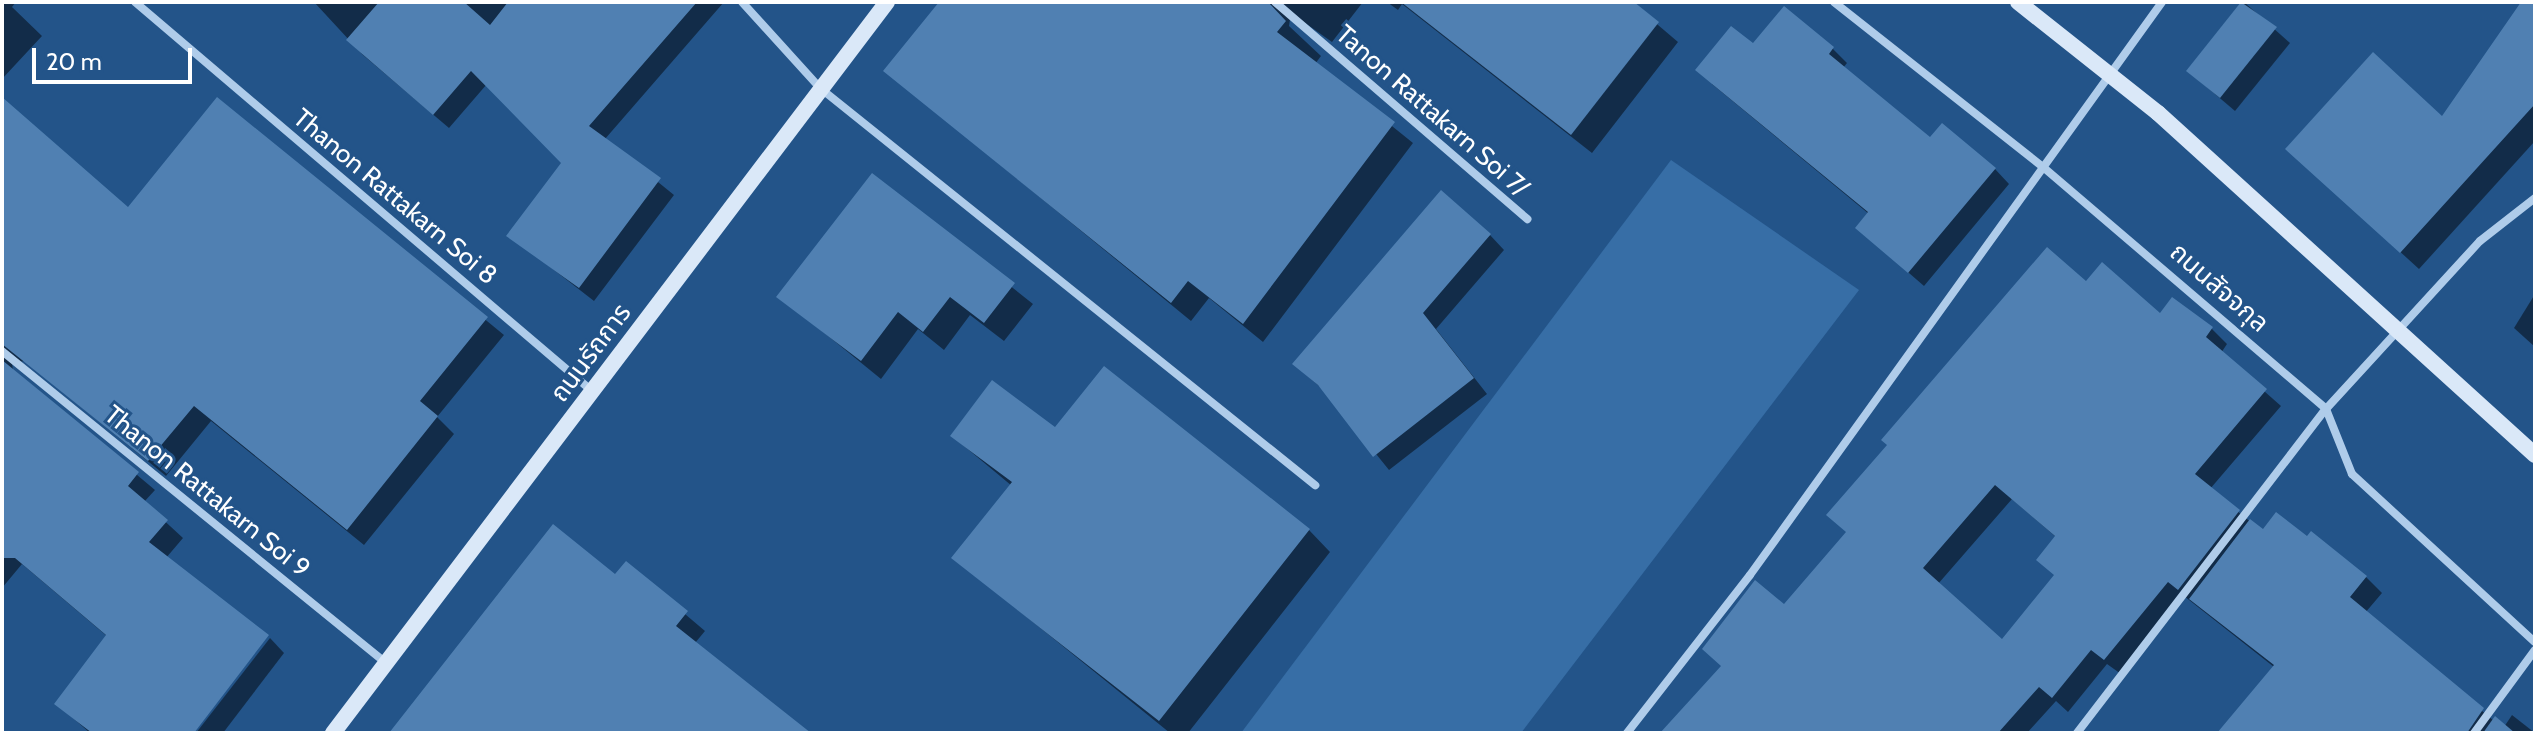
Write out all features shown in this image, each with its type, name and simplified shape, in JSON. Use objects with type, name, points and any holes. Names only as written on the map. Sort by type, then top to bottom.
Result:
[{"type":"street","name":"Thanon Rattakarn Soi 8","points":[[135,2],[592,392]]},
{"type":"street","points":[[742,2],[820,88],[1315,485]]},
{"type":"street","name":"ถนนรัถการ","points":[[333,733],[887,2]]},
{"type":"street","name":"Tanon Rattakarn Soi 7/","points":[[1275,2],[1527,219]]},
{"type":"street","name":"ถนนสัจจกุล","points":[[1834,2],[2043,167],[2326,409],[2352,474],[2535,642]]},
{"type":"street","points":[[2018,2],[2158,113],[2535,455]]},
{"type":"street","points":[[1627,733],[1750,575],[2162,2]]},
{"type":"street","points":[[2077,733],[2326,409],[2480,241],[2535,198]]},
{"type":"street","name":"Thanon Rattakarn Soi 9","points":[[2,351],[386,663]]},
{"type":"street","points":[[2474,733],[2535,650]]},
{"type":"shaded area","points":[[1671,160],[1859,290],[1521,733],[1241,733]]},
{"type":"building","points":[[379,2],[464,2],[490,25],[508,2],[697,2],[589,126],[661,178],[579,288],[506,236],[561,163],[471,71],[433,115],[346,40]]},
{"type":"building","points":[[939,2],[1268,2],[1286,21],[1277,32],[1395,122],[1243,324],[1188,281],[1171,303],[883,71]]},
{"type":"building","points":[[1401,2],[1634,2],[1659,22],[1571,135]]},
{"type":"building","points":[[2241,2],[2277,27],[2220,98],[2186,71]]},
{"type":"building","points":[[2521,2],[2535,2],[2535,104],[2400,253],[2285,149],[2373,52],[2442,116]]},
{"type":"building","points":[[1784,6],[1834,47],[1829,54],[1930,137],[1942,123],[1996,168],[1908,273],[1855,228],[1868,212],[1695,70],[1731,26],[1753,43]]},
{"type":"building","points":[[2,97],[128,207],[217,97],[488,317],[420,401],[438,416],[347,530],[194,406],[148,461],[2,344]]},
{"type":"building","points":[[872,173],[1015,283],[984,323],[950,297],[923,332],[898,312],[861,361],[776,297]]},
{"type":"building","points":[[1441,190],[1491,234],[1423,313],[1474,378],[1373,457],[1318,385],[1292,364]]},
{"type":"building","points":[[2047,247],[2086,281],[2102,262],[2160,313],[2172,297],[2213,327],[2206,337],[2267,389],[2195,474],[2240,510],[2178,590],[2168,582],[2104,660],[2091,650],[2052,698],[2039,687],[1998,733],[1660,733],[1721,666],[1702,649],[1755,580],[1784,604],[1846,532],[1826,515],[1887,445],[1881,440]],"holes":[[[1995,485],[2055,536],[2036,560],[2054,575],[2002,639],[1923,568]]]},
{"type":"building","points":[[2,360],[139,472],[128,486],[168,520],[149,542],[269,635],[194,733],[92,733],[54,704],[106,635],[15,558],[2,558]]},
{"type":"building","points":[[1104,366],[1310,529],[1159,721],[951,558],[1012,482],[950,436],[992,380],[1055,427]]},
{"type":"building","points":[[2276,512],[2307,536],[2311,531],[2367,576],[2350,597],[2484,708],[2467,733],[2217,733],[2274,665],[2189,599],[2250,519],[2263,529]]},
{"type":"building","points":[[553,524],[615,574],[626,561],[688,611],[676,626],[811,733],[389,733]]},
{"type":"building","points":[[2495,716],[2515,733],[2483,733]]}]
